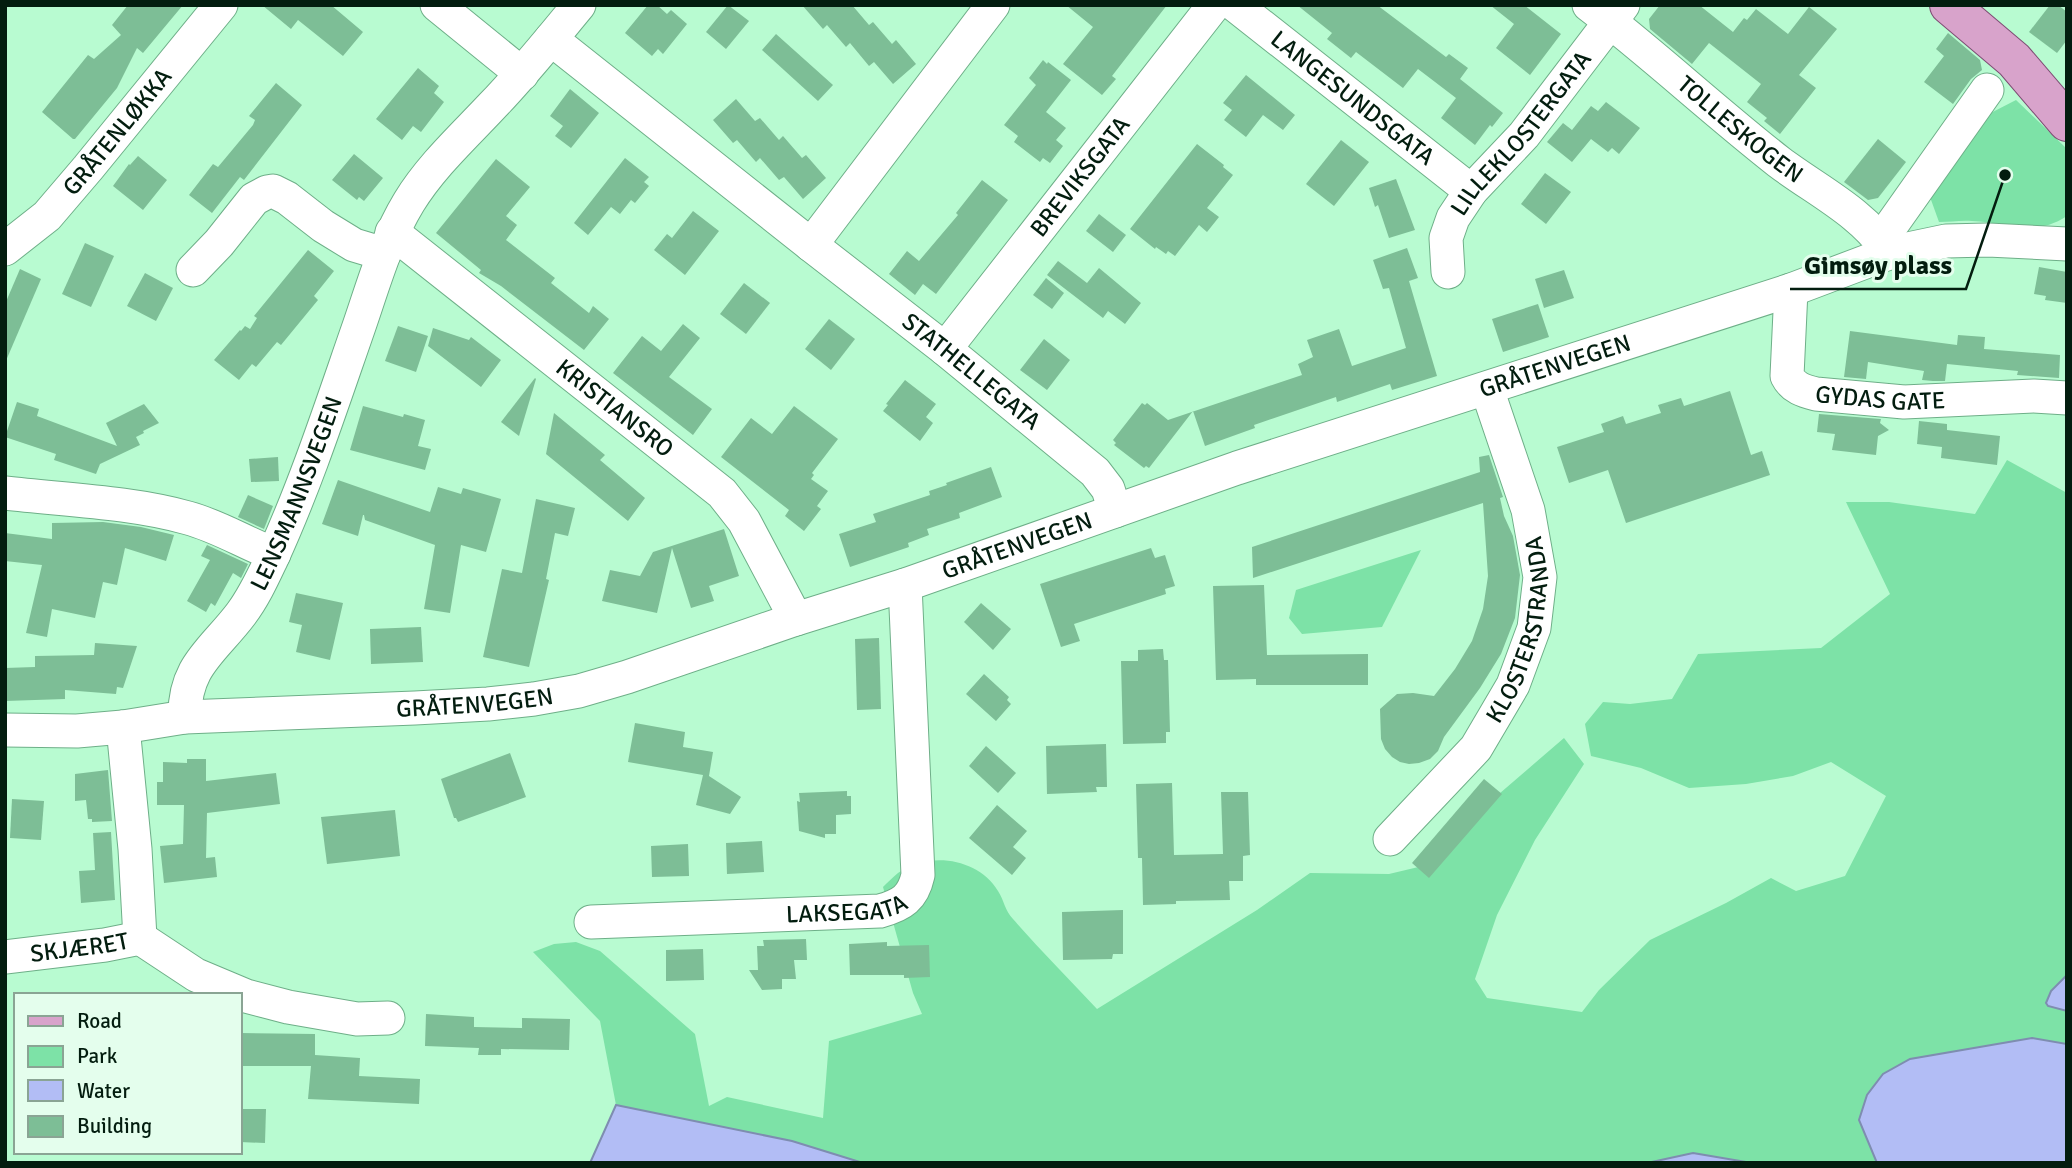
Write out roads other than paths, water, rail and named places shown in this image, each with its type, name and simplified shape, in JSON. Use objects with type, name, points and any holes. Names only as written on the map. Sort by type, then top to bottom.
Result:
[{"type":"main road","points":[[1949,5],[2014,60],[2067,97]]},
{"type":"main road","points":[[2014,60],[2067,122]]},
{"type":"street","name":"GRÅTENLØKKA","points":[[5,249],[47,216],[221,5]]},
{"type":"street","points":[[437,5],[522,74]]},
{"type":"street","name":"LENSMANNSVEGEN","points":[[185,717],[185,699],[192,675],[204,656],[243,612],[274,554],[320,439],[388,243],[410,200],[426,178],[522,74],[579,5]]},
{"type":"street","points":[[811,245],[993,5]]},
{"type":"street","name":"BREVIKSGATA","points":[[945,349],[1214,5]]},
{"type":"street","name":"LANGESUNDSGATA","points":[[1235,5],[1471,191]]},
{"type":"street","name":"LILLEKLOSTERGATA","points":[[1448,272],[1446,238],[1454,218],[1471,191],[1524,135],[1607,11]]},
{"type":"street","name":"TOLLESKOGEN","points":[[1607,11],[1779,162],[1862,222],[1885,247]]},
{"type":"street","name":"STATHELLEGATA","points":[[551,39],[945,349],[1096,472],[1108,489],[1115,511]]},
{"type":"street","points":[[1885,247],[1987,90]]},
{"type":"street","points":[[192,270],[219,243],[254,199],[267,191],[287,198],[323,226],[354,245],[388,243]]},
{"type":"street","name":"GRÅTENVEGEN","points":[[5,730],[66,731],[123,727],[185,717],[415,708],[534,699],[579,691],[905,585],[1237,468],[1791,290],[1885,247],[1988,240],[2067,244]]},
{"type":"street","name":"KRISTIANSRO","points":[[388,243],[722,493],[744,521],[796,619]]},
{"type":"street","name":"GYDAS GATE","points":[[1791,290],[1787,376],[1796,387],[1804,391],[1904,402],[2034,396],[2067,398]]},
{"type":"street","name":"KLOSTERSTRANDA","points":[[1391,839],[1476,748],[1513,685],[1534,628],[1540,577],[1528,510],[1487,389]]},
{"type":"street","points":[[5,493],[151,510],[187,517],[274,554]]},
{"type":"street","name":"LAKSEGATA","points":[[591,922],[880,911],[895,907],[907,899],[915,888],[918,875],[905,585]]},
{"type":"street","points":[[123,727],[135,849],[140,938]]},
{"type":"street","name":"SKJÆRET","points":[[5,957],[140,938],[196,975],[239,993]]},
{"type":"street","name":"SKJÆRET","points":[[242,994],[288,1007],[357,1019],[388,1018]]},
{"type":"water","points":[[2067,975],[2067,1011],[2048,1006],[2046,1003],[2051,991]]},
{"type":"water","points":[[2032,1038],[2067,1044],[2067,1163],[1877,1163],[1859,1120],[1867,1095],[1883,1074],[1910,1059]]},
{"type":"water","points":[[616,1105],[792,1141],[863,1163],[590,1163]]},
{"type":"water","points":[[1693,1153],[1752,1163],[1647,1163]]},
{"type":"place","name":"Gimsøy plass","points":[[2005,175]]}]
